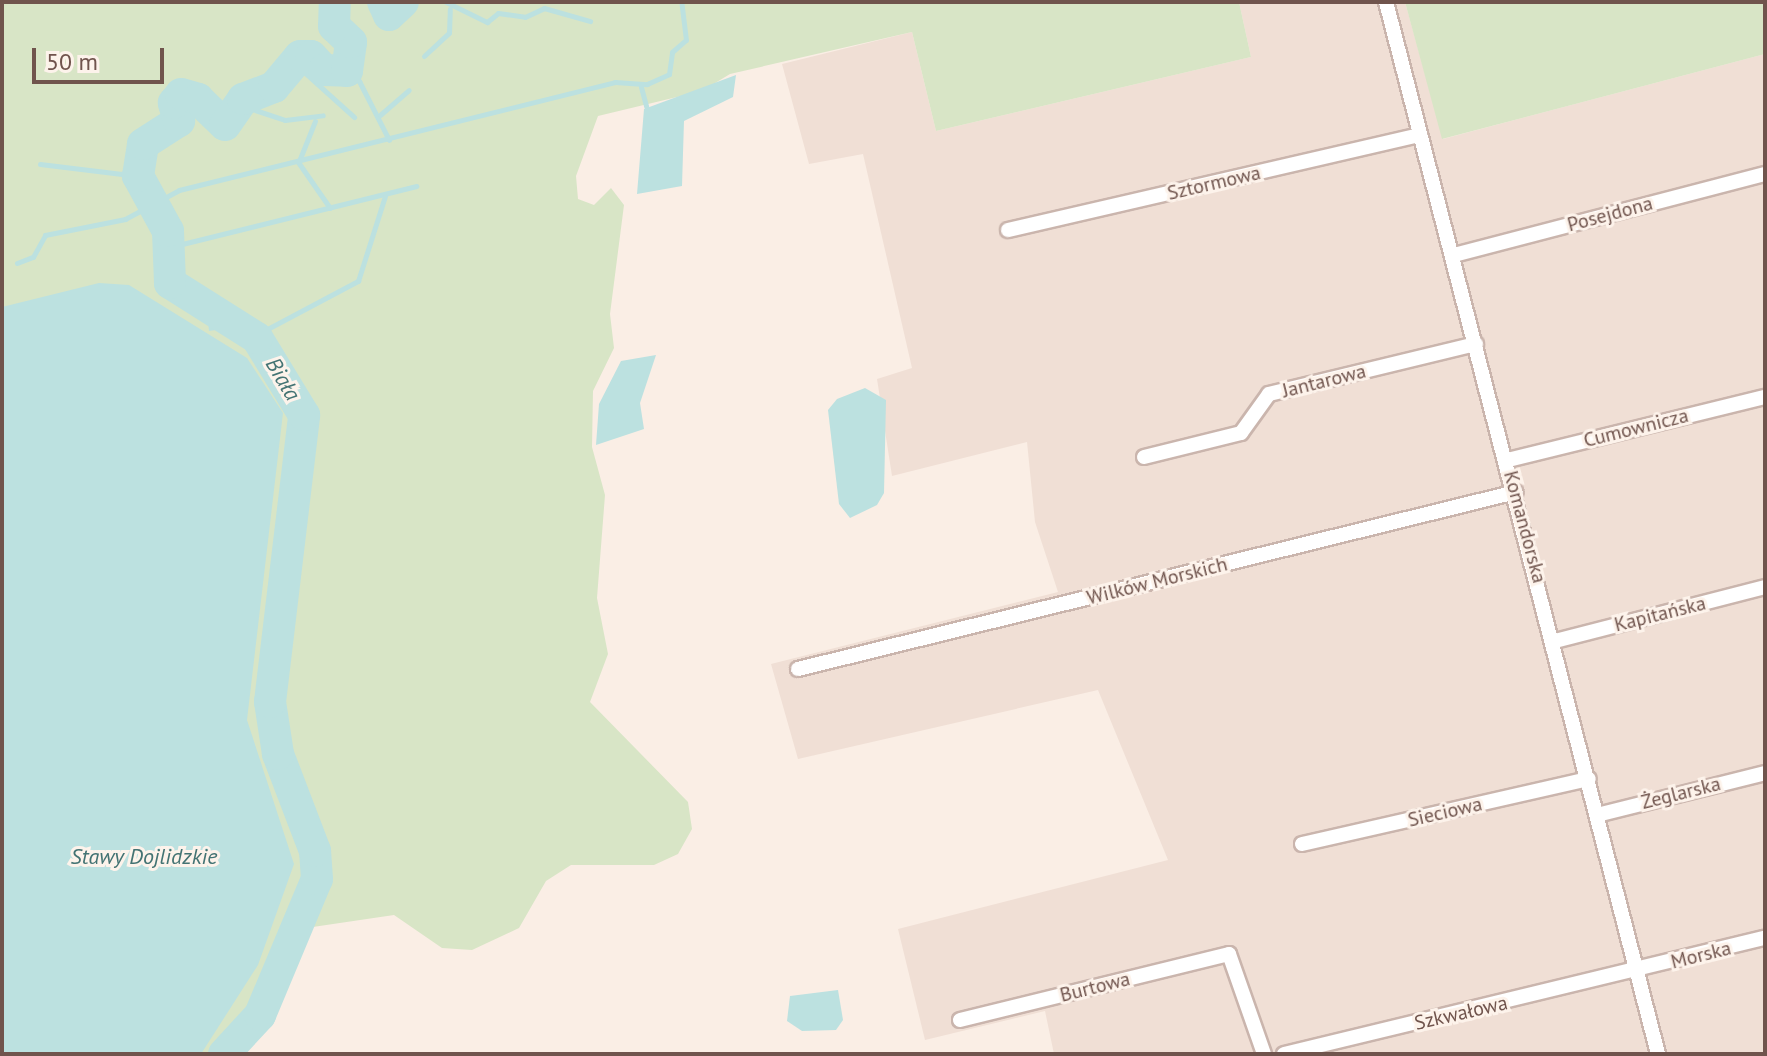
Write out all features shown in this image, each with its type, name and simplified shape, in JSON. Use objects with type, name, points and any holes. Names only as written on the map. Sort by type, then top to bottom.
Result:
[{"type":"street","name":"Komandorska","points":[[1386,2],[1555,641],[1658,1054]]},
{"type":"street","name":"Sztormowa","points":[[1008,230],[1420,135]]},
{"type":"street","name":"Posejdona","points":[[1454,255],[1765,174]]},
{"type":"street","name":"Jantarowa","points":[[1144,457],[1241,433],[1269,394],[1476,344]]},
{"type":"street","name":"Cumownicza","points":[[1508,460],[1765,397]]},
{"type":"street","name":"Wilków Morskich","points":[[798,669],[1516,492]]},
{"type":"street","name":"Kapitańska","points":[[1555,641],[1765,587]]},
{"type":"street","name":"Żeglarska","points":[[1597,815],[1765,773]]},
{"type":"street","name":"Sieciowa","points":[[1302,844],[1589,779]]},
{"type":"street","name":"Morska","points":[[1637,971],[1765,938]]},
{"type":"street","name":"Burtowa","points":[[960,1020],[1229,954],[1264,1054]]},
{"type":"street","name":"Szkwałowa","points":[[1284,1054],[1637,971]]},
{"type":"shaded area","points":[[1239,2],[1405,2],[1443,139],[1765,54],[1765,1054],[1054,1054],[1045,1011],[925,1040],[898,929],[1168,860],[1098,690],[798,759],[771,664],[1058,592],[1035,522],[1027,442],[892,476],[877,379],[912,368],[863,154],[809,164],[782,64],[912,32],[936,131],[1251,57]]},
{"type":"green space","points":[[2,2],[1239,2],[1251,57],[936,131],[912,32],[730,74],[702,91],[598,116],[576,176],[578,199],[594,205],[611,188],[624,205],[610,314],[614,348],[593,391],[592,447],[605,495],[597,598],[608,654],[590,702],[688,802],[692,829],[678,854],[654,865],[571,865],[546,881],[519,928],[472,950],[442,948],[394,915],[306,928],[265,1027],[243,1054],[2,1054]]},
{"type":"green space","points":[[1405,2],[1765,2],[1765,54],[1442,139]]},
{"type":"water","points":[[736,75],[733,97],[684,121],[682,186],[637,194],[644,109]]},
{"type":"water","points":[[168,231],[177,283],[218,299],[223,329],[209,331],[207,312],[166,292],[158,273]]},
{"type":"water","name":"Stawy Dojlidzkie","points":[[99,283],[129,285],[247,358],[283,413],[247,720],[294,864],[258,965],[201,1054],[2,1054],[2,307]]},
{"type":"water","points":[[656,355],[640,403],[644,429],[596,445],[599,404],[621,361]]},
{"type":"water","points":[[865,388],[886,400],[884,493],[877,505],[850,518],[839,504],[828,410],[837,399]]},
{"type":"water","points":[[838,990],[843,1020],[836,1030],[802,1031],[787,1021],[790,996]]},
{"type":"waterway","name":"Biała","points":[[224,1054],[260,1015],[317,879],[315,851],[278,754],[270,702],[304,415],[257,338],[170,283],[168,231],[138,176],[143,144],[179,121],[174,103],[181,94],[198,99],[225,125],[243,99],[274,87],[300,56],[311,56],[324,70],[347,71],[351,42],[334,26],[335,2]]},
{"type":"waterway","name":"Biała","points":[[383,2],[389,15],[403,2]]},
{"type":"waterway","points":[[446,2],[487,22],[498,13],[525,17],[544,8],[590,21]]},
{"type":"waterway","points":[[17,263],[33,257],[45,235],[125,219],[179,190],[615,82],[647,84],[669,74],[672,52],[686,40],[681,2]]},
{"type":"waterway","points":[[424,56],[449,33],[450,9]]},
{"type":"waterway","points":[[294,63],[354,117]]},
{"type":"waterway","points":[[346,72],[359,81],[389,140]]},
{"type":"waterway","points":[[641,87],[646,106]]},
{"type":"waterway","points":[[380,115],[409,90]]},
{"type":"waterway","points":[[240,105],[285,120],[323,115]]},
{"type":"waterway","points":[[299,161],[315,121]]},
{"type":"waterway","points":[[298,162],[330,208]]},
{"type":"waterway","points":[[40,164],[138,176]]},
{"type":"waterway","points":[[166,248],[416,186]]},
{"type":"waterway","points":[[254,336],[358,281],[385,196]]}]
